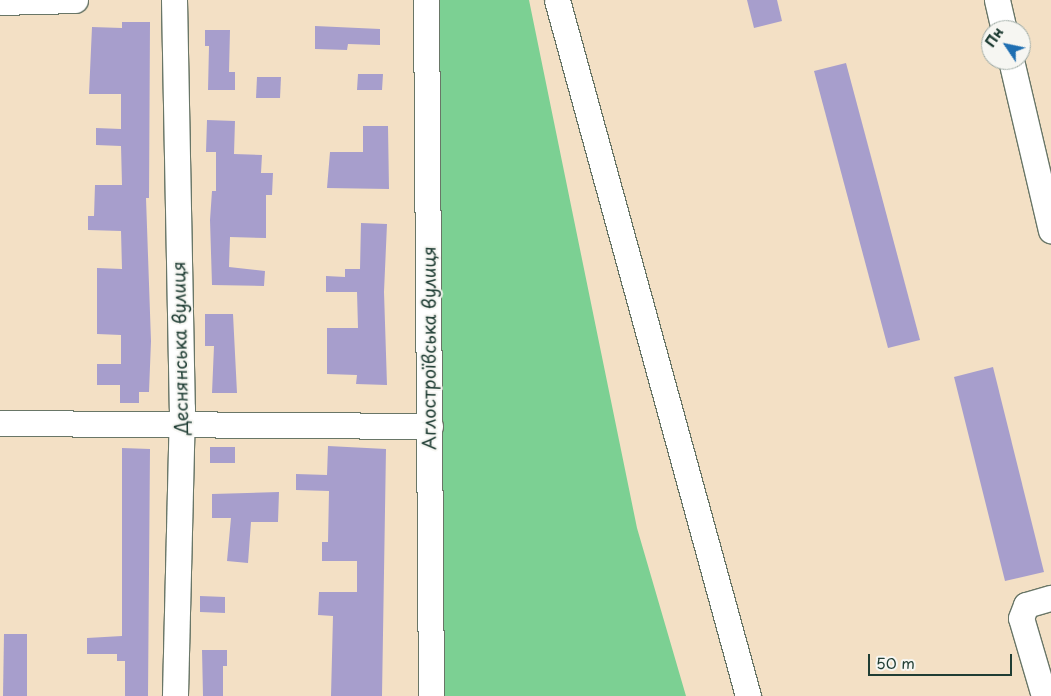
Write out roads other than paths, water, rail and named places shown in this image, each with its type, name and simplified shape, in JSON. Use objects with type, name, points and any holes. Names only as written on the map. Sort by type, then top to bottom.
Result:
[{"type":"street","points":[[0,2],[75,0]]},
{"type":"street","name":"Деснянська вулиця","points":[[174,0],[181,424],[175,696]]},
{"type":"street","points":[[408,0],[426,0]]},
{"type":"street","name":"Аглостроївська вулиця","points":[[426,0],[431,696]]},
{"type":"street","points":[[556,0],[748,696]]},
{"type":"street","points":[[998,0],[1002,20]]},
{"type":"street","points":[[1013,70],[1051,230]]},
{"type":"street","points":[[0,423],[430,426]]},
{"type":"street","points":[[1044,696],[1021,618],[1026,605],[1051,598]]}]
